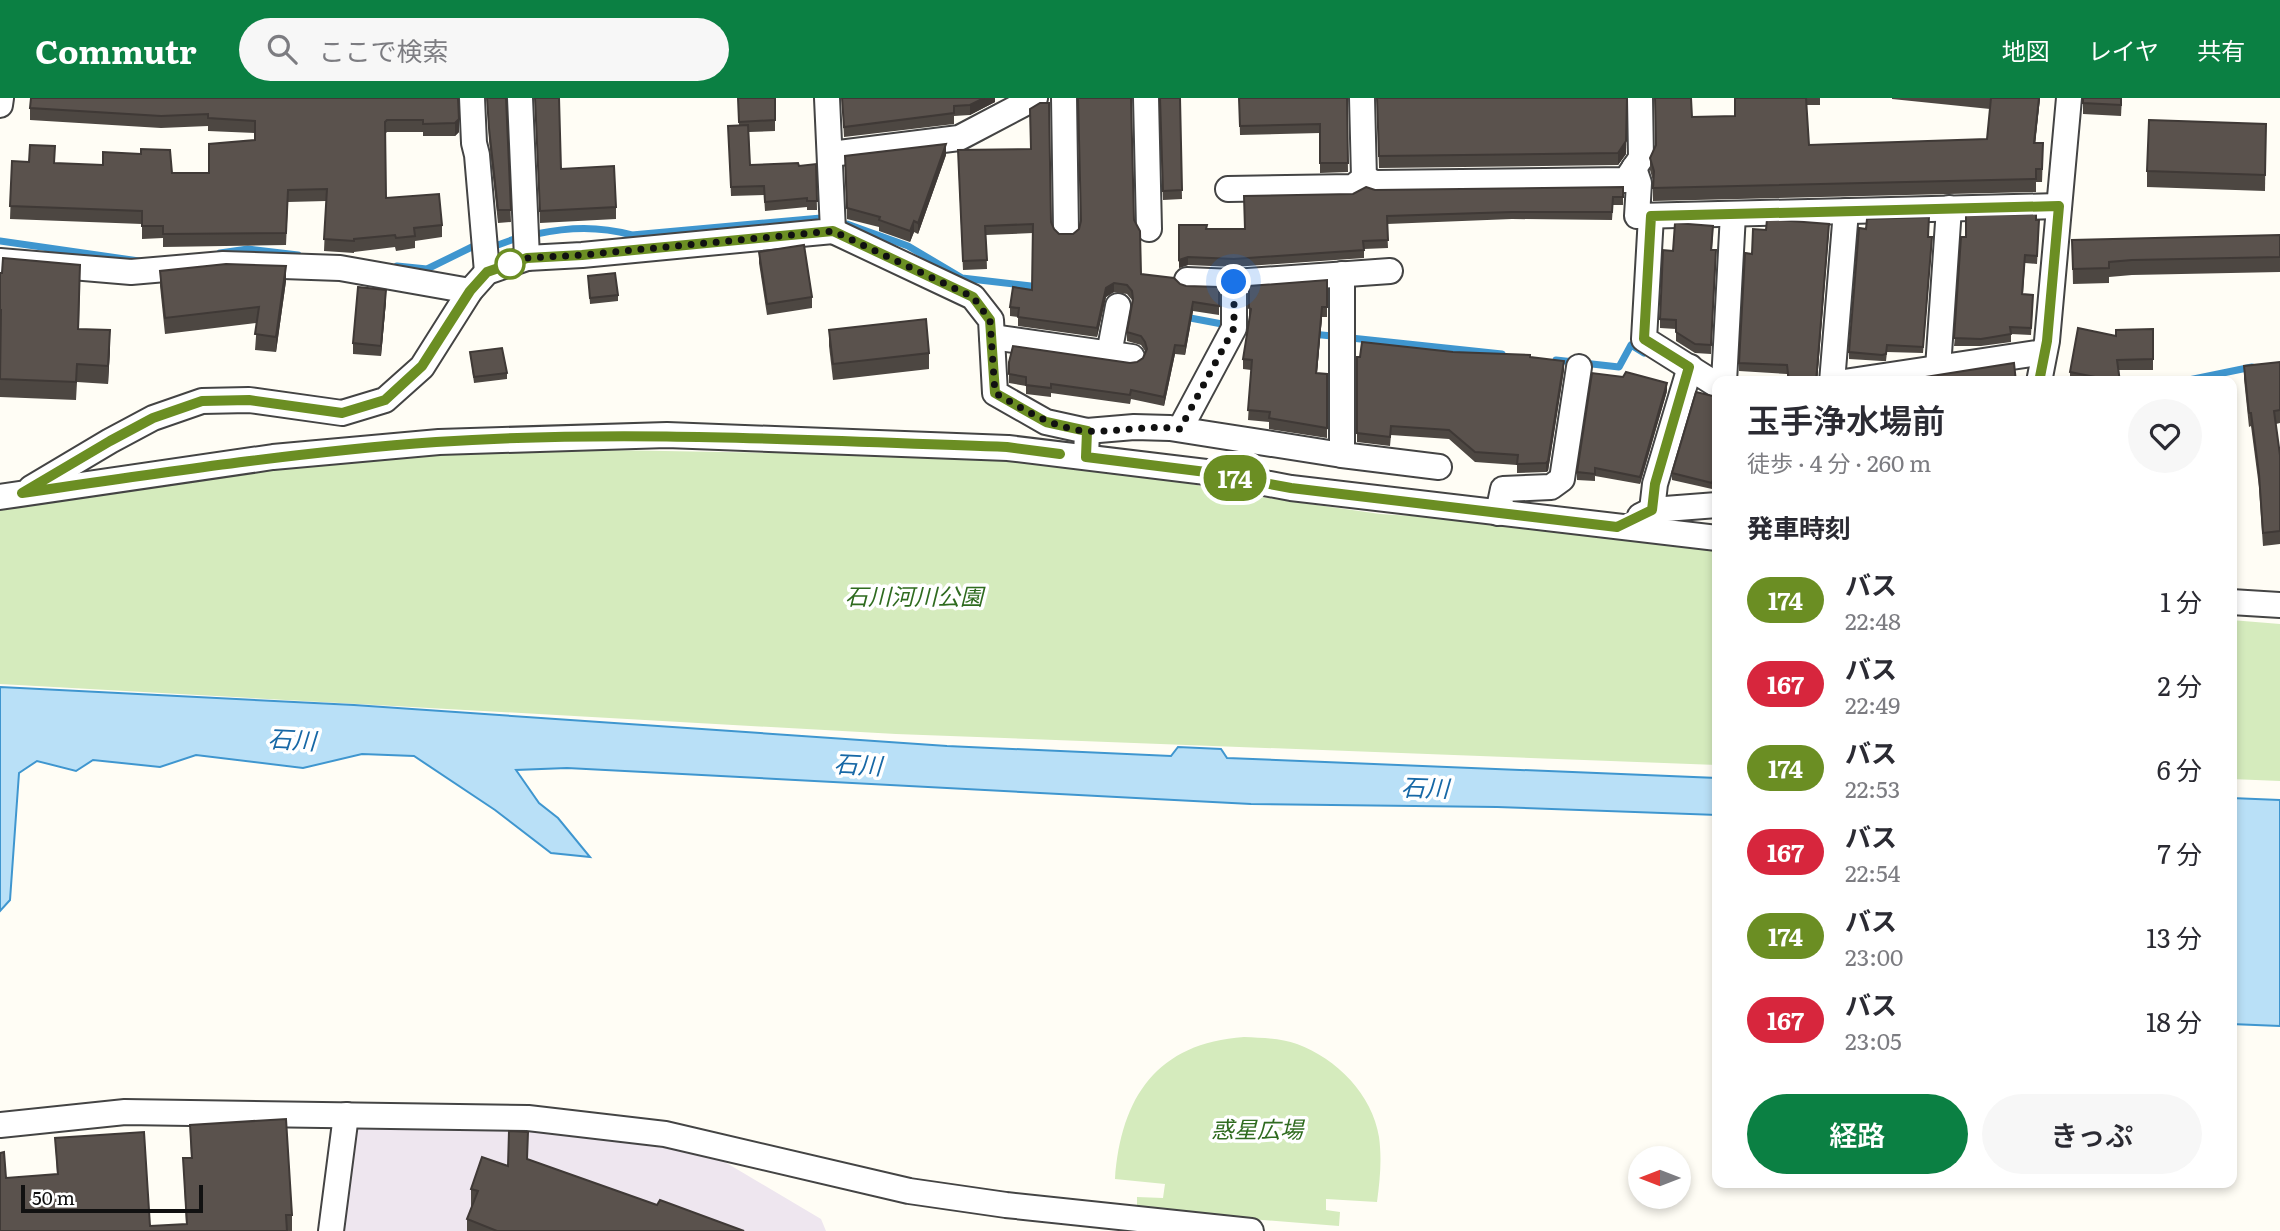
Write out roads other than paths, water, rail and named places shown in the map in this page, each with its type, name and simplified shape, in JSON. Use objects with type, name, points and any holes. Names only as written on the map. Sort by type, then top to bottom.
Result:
[{"type":"street","points":[[0,105],[1,98]]},
{"type":"street","points":[[472,98],[487,272]]},
{"type":"street","points":[[520,98],[527,258]]},
{"type":"street","points":[[827,98],[833,231]]},
{"type":"street","points":[[1064,98],[1066,230]]},
{"type":"street","points":[[1146,98],[1149,229]]},
{"type":"street","points":[[1362,98],[1364,178]]},
{"type":"street","points":[[1364,178],[1375,183],[1626,180],[1641,158],[1640,98]]},
{"type":"street","points":[[2040,376],[2069,98]]},
{"type":"street","points":[[831,154],[959,138],[1021,102]]},
{"type":"street","points":[[1634,168],[1639,183],[1637,216],[2059,206]]},
{"type":"street","points":[[1228,188],[1353,187],[1364,178]]},
{"type":"street","points":[[1938,368],[1949,208]]},
{"type":"street","points":[[1832,376],[1846,211]]},
{"type":"street","points":[[1724,376],[1733,214]]},
{"type":"street","points":[[1651,216],[1644,339],[1712,382]]},
{"type":"street","points":[[11,495],[153,418],[202,401],[249,400],[342,413],[385,400],[422,366],[470,291],[487,272],[527,258],[833,231],[973,297],[990,320],[995,393],[1046,422],[1087,431],[1134,427],[1180,429],[1342,455],[1439,467]]},
{"type":"street","points":[[0,261],[131,272],[223,264],[340,268],[470,291]]},
{"type":"street","points":[[1187,280],[1234,282],[1390,271]]},
{"type":"street","points":[[1342,274],[1342,455]]},
{"type":"street","points":[[1180,429],[1234,328],[1234,282]]},
{"type":"street","points":[[992,337],[1120,356],[1118,306]]},
{"type":"street","points":[[1884,376],[2044,352]]},
{"type":"street","points":[[1498,513],[1503,489],[1551,487],[1562,479],[1579,367]]},
{"type":"street","points":[[1652,510],[1655,484],[1689,367]]},
{"type":"street","points":[[1086,457],[1087,431]]},
{"type":"street","points":[[11,495],[273,457],[452,442],[667,435],[1007,447],[1206,472],[1291,488],[1712,537]]},
{"type":"street","points":[[1617,527],[1652,510],[1712,505]]},
{"type":"street","points":[[2237,602],[2280,605]]},
{"type":"street","points":[[0,1125],[125,1112],[528,1118],[664,1135],[909,1191],[1006,1205],[1251,1231]]},
{"type":"street","points":[[331,1231],[346,1115]]},
{"type":"water","name":"石川","points":[[0,687],[354,705],[947,746],[1171,756],[1178,747],[1221,749],[1227,758],[1712,778],[1712,815],[1497,807],[1251,804],[567,768],[516,770],[539,803],[558,818],[590,857],[551,853],[495,810],[414,756],[362,754],[303,768],[196,755],[160,767],[93,760],[76,771],[37,761],[19,773],[10,900],[0,911]]},
{"type":"water","points":[[2237,798],[2280,800],[2280,1026],[2237,1024]]},
{"type":"waterway","points":[[536,234],[584,228],[632,235],[821,218]]},
{"type":"waterway","points":[[847,224],[908,246],[962,278],[1040,287]]},
{"type":"waterway","points":[[495,246],[520,237]]},
{"type":"waterway","points":[[0,241],[139,261]]},
{"type":"waterway","points":[[397,266],[427,269],[478,244]]},
{"type":"waterway","points":[[220,253],[248,249],[298,255]]},
{"type":"waterway","points":[[1185,317],[1222,324]]},
{"type":"waterway","points":[[1312,334],[1332,336]]},
{"type":"waterway","points":[[1351,338],[1502,354]]},
{"type":"waterway","points":[[1556,360],[1619,367],[1631,345],[1644,353]]},
{"type":"waterway","points":[[2208,376],[2252,367]]},
{"type":"park label","name":"石川河川公園","points":[[914,595]]},
{"type":"park label","name":"惑星広場","points":[[1257,1128]]}]
